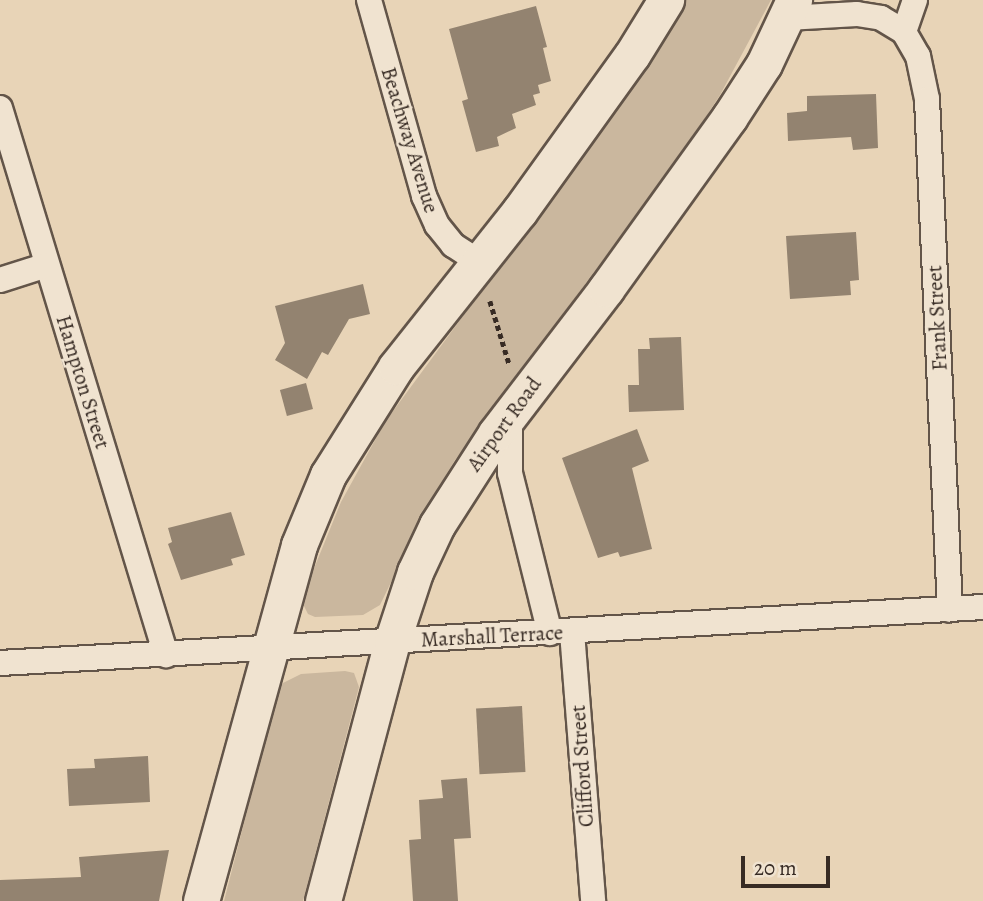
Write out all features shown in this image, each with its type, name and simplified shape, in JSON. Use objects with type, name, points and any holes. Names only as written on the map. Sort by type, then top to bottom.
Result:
[{"type":"main road","points":[[201,901],[299,545],[328,475],[397,367],[519,212],[632,55],[666,0]]},
{"type":"main road","name":"Airport Road","points":[[323,901],[391,642],[415,572],[437,525],[466,477],[516,407],[722,129],[764,64],[791,9]]},
{"type":"street","name":"Beachway Avenue","points":[[369,0],[424,196],[437,225],[474,269]]},
{"type":"street","points":[[791,9],[880,18],[904,32],[915,0]]},
{"type":"street","name":"Frank Street","points":[[904,32],[918,56],[928,99],[950,609]]},
{"type":"street","name":"Hampton Street","points":[[0,108],[166,655]]},
{"type":"street","points":[[0,280],[47,265]]},
{"type":"street","points":[[516,407],[510,473],[561,632]]},
{"type":"street","name":"Marshall Terrace","points":[[0,663],[983,607]]},
{"type":"street","name":"Clifford Street","points":[[561,632],[593,901]]},
{"type":"path","points":[[474,269],[489,298],[516,407]]},
{"type":"shaded area","points":[[684,0],[771,0],[720,95],[685,149],[455,460],[433,496],[380,605],[363,615],[315,617],[308,614],[302,602],[304,593],[341,502],[385,422],[636,81]]},
{"type":"shaded area","points":[[345,671],[354,673],[359,687],[303,901],[224,901],[278,690],[283,683],[301,674]]},
{"type":"building","points":[[536,6],[547,47],[543,48],[551,81],[538,85],[540,93],[533,95],[536,105],[512,114],[516,128],[497,137],[499,146],[476,152],[462,101],[468,99],[449,29]]},
{"type":"building","points":[[876,94],[878,148],[853,150],[851,137],[788,141],[787,113],[807,111],[807,96]]},
{"type":"building","points":[[856,232],[859,280],[850,281],[851,295],[790,299],[786,236]]},
{"type":"building","points":[[363,284],[370,314],[349,319],[328,355],[322,352],[307,379],[275,360],[285,343],[275,306]]},
{"type":"building","points":[[681,337],[684,410],[629,412],[628,385],[639,385],[638,349],[650,349],[649,338]]},
{"type":"building","points":[[306,383],[313,409],[287,416],[280,390]]},
{"type":"building","points":[[637,429],[649,461],[632,468],[652,549],[620,557],[618,552],[598,558],[562,458]]},
{"type":"building","points":[[231,512],[245,555],[231,559],[233,565],[181,580],[168,544],[172,542],[168,528]]},
{"type":"building","points":[[522,706],[525,772],[480,774],[476,708]]},
{"type":"building","points":[[148,756],[150,802],[69,806],[67,769],[95,768],[94,759]]},
{"type":"building","points":[[467,778],[471,838],[454,839],[458,901],[413,901],[409,840],[421,839],[419,800],[443,798],[441,780]]},
{"type":"building","points":[[169,850],[159,901],[0,901],[0,880],[81,877],[79,857]]}]
